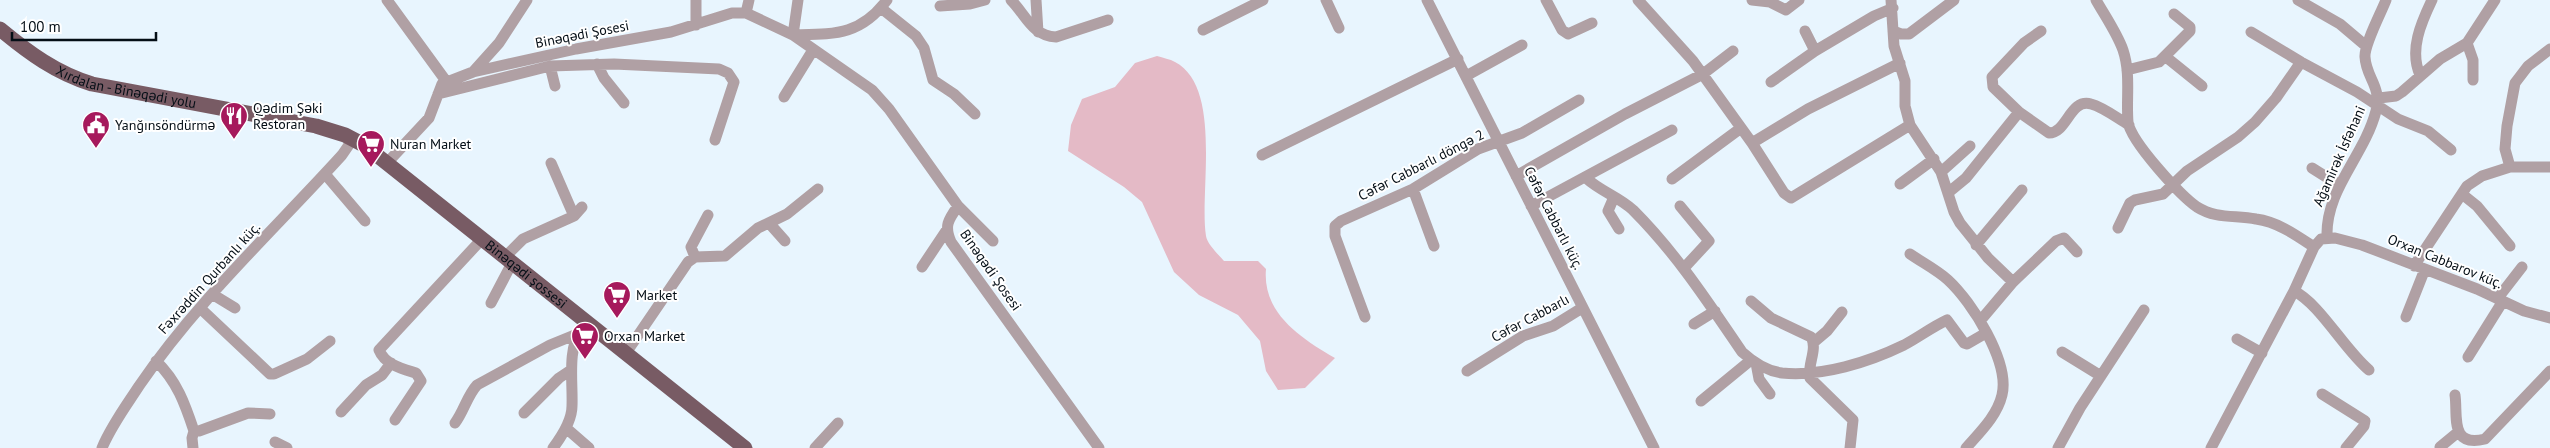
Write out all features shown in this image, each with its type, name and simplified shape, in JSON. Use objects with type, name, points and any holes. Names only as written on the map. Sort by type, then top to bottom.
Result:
[{"type":"main road","name":"Xırdalan - Binəqədi yolu","points":[[0,28],[54,70],[92,84],[316,126],[353,140]]},
{"type":"main road","name":"Binəqədi şossesi","points":[[353,140],[387,163],[746,448]]},
{"type":"street","points":[[387,0],[446,81],[438,94],[429,118],[387,163]]},
{"type":"street","points":[[473,72],[510,28],[527,0]]},
{"type":"street","points":[[696,0],[696,25]]},
{"type":"street","points":[[749,0],[746,13],[793,35],[881,99],[958,206],[994,241]]},
{"type":"street","points":[[793,35],[798,0]]},
{"type":"street","points":[[940,6],[970,4],[985,0]]},
{"type":"street","points":[[1011,0],[1031,26],[1048,37],[1056,37],[1108,20]]},
{"type":"street","points":[[1036,0],[1038,32]]},
{"type":"street","points":[[1203,30],[1263,0]]},
{"type":"street","points":[[1326,0],[1339,28]]},
{"type":"street","name":"Cəfər Cabbarlı küç.","points":[[1427,0],[1654,448]]},
{"type":"street","points":[[1546,0],[1562,30],[1568,34],[1592,23]]},
{"type":"street","points":[[1638,0],[1681,46],[1703,74],[1752,142],[1784,193],[1791,198],[1910,125]]},
{"type":"street","points":[[1752,0],[1770,2],[1786,10],[1799,0]]},
{"type":"street","points":[[1893,31],[1909,34],[1954,0]]},
{"type":"street","points":[[2096,0],[2117,37],[2127,70],[2129,125],[2138,143],[2186,199],[2216,216],[2257,218],[2272,223],[2292,232],[2314,247]]},
{"type":"street","points":[[2298,0],[2340,24],[2366,46],[2386,0]]},
{"type":"street","points":[[2420,75],[2416,60],[2418,34],[2432,0]]},
{"type":"street","points":[[2378,102],[2396,96],[2451,51],[2467,43],[2495,0]]},
{"type":"street","points":[[793,35],[836,34],[850,31],[867,22],[884,4],[916,36],[924,48],[933,80],[954,94],[975,114]]},
{"type":"street","points":[[1892,4],[1894,46],[1906,90],[1906,117],[1941,172],[1954,212],[1976,245],[2014,282]]},
{"type":"street","points":[[1771,82],[1815,51],[1892,4]]},
{"type":"street","name":"Binəqədi Şosesi","points":[[446,81],[473,72],[576,49],[653,36],[732,13],[746,13]]},
{"type":"street","points":[[2127,70],[2152,66],[2166,57],[2190,31],[2190,27],[2174,14]]},
{"type":"street","points":[[1805,31],[1815,51]]},
{"type":"street","points":[[2041,31],[2008,59],[1991,82],[1993,87],[2019,112],[2048,133],[2056,131],[2077,106],[2084,102],[2092,104],[2129,125]]},
{"type":"street","points":[[2251,32],[2301,62],[2378,102],[2407,124],[2428,131],[2452,150]]},
{"type":"street","points":[[2467,43],[2473,60],[2473,80]]},
{"type":"street","points":[[1466,76],[1522,44]]},
{"type":"street","name":"Ağamirək İsfəhani","points":[[2327,238],[2328,214],[2339,185],[2371,127],[2378,102],[2374,82],[2366,64],[2366,46]]},
{"type":"street","points":[[2510,167],[2505,149],[2515,83],[2528,66],[2550,49]]},
{"type":"street","points":[[784,97],[813,50]]},
{"type":"street","points":[[1516,176],[1625,114],[1703,74],[1734,51]]},
{"type":"street","points":[[2166,57],[2202,86]]},
{"type":"street","points":[[1262,155],[1458,59]]},
{"type":"street","points":[[2118,228],[2130,204],[2136,200],[2163,194],[2187,171],[2238,137],[2255,122],[2276,98],[2301,62]]},
{"type":"street","points":[[1752,142],[1808,109],[1900,63]]},
{"type":"street","points":[[597,64],[604,78],[624,103]]},
{"type":"street","name":"Binəqədi Şosesi","points":[[438,94],[550,66],[597,64],[719,69],[728,73],[734,82],[734,89],[715,140]]},
{"type":"street","name":"Binəqədi Şosesi","points":[[550,66],[555,86]]},
{"type":"street","name":"Cəfər Cabbarlı döngə 2","points":[[1365,317],[1335,236],[1335,226],[1413,189],[1478,149],[1522,133],[1579,100]]},
{"type":"street","points":[[1949,192],[1966,178],[2019,112]]},
{"type":"street","points":[[1672,179],[1741,128]]},
{"type":"street","points":[[1532,206],[1672,130]]},
{"type":"street","name":"Fəxrəddin Qurbanlı küç.","points":[[102,448],[118,418],[156,361],[212,294],[325,174],[353,140]]},
{"type":"street","points":[[1941,172],[1970,146]]},
{"type":"street","points":[[1900,184],[1934,159]]},
{"type":"street","points":[[551,163],[574,216]]},
{"type":"street","points":[[2406,317],[2420,268],[2462,194],[2473,181],[2510,167],[2550,167]]},
{"type":"street","points":[[2312,168],[2339,185]]},
{"type":"street","points":[[325,174],[366,221]]},
{"type":"street","points":[[1586,178],[1639,217],[1684,268],[1742,352],[1753,361],[1781,373],[1829,369],[1884,353],[1915,339],[1947,320],[1964,343],[1967,344],[1986,333]]},
{"type":"street","points":[[1413,189],[1434,246]]},
{"type":"street","points":[[626,353],[681,270],[695,257],[725,256],[758,228],[787,214],[818,190]]},
{"type":"street","points":[[1976,245],[2022,190]]},
{"type":"street","points":[[2462,194],[2477,206],[2510,246]]},
{"type":"street","points":[[1614,197],[1608,211],[1620,229]]},
{"type":"street","name":"Binəqədi Şosesi","points":[[958,206],[946,223],[946,230],[956,251],[995,302],[1099,448]]},
{"type":"street","points":[[1680,206],[1709,241],[1684,268]]},
{"type":"street","points":[[491,303],[508,260],[524,239],[574,216],[582,207]]},
{"type":"street","points":[[695,257],[691,247],[708,215]]},
{"type":"street","points":[[769,223],[785,241]]},
{"type":"street","points":[[922,267],[946,230]]},
{"type":"street","points":[[1980,321],[2046,248],[2060,238],[2078,252]]},
{"type":"street","points":[[2211,448],[2294,291],[2314,247],[2321,239],[2327,238]]},
{"type":"street","name":"Orxan Cabbarov küç.","points":[[2327,238],[2362,244],[2533,314],[2550,318]]},
{"type":"street","points":[[395,420],[421,382],[416,373],[405,371],[391,363],[382,356],[380,350],[482,239]]},
{"type":"street","points":[[1910,254],[1947,279],[1967,299],[1986,333],[2004,381],[2002,396],[1994,415],[1966,448]]},
{"type":"street","points":[[2468,357],[2522,268]]},
{"type":"street","points":[[2294,291],[2307,300],[2356,359],[2370,370]]},
{"type":"street","points":[[212,294],[235,308]]},
{"type":"street","points":[[1751,301],[1771,318],[1811,336],[1814,342],[1808,372],[1819,389],[1853,420],[1850,448]]},
{"type":"street","points":[[200,308],[270,374],[298,364],[330,341]]},
{"type":"street","name":"Cəfər Cabbarlı","points":[[1467,371],[1524,336],[1554,326],[1582,308]]},
{"type":"street","points":[[2058,448],[2100,376],[2144,310]]},
{"type":"street","points":[[1694,324],[1715,311]]},
{"type":"street","points":[[1814,342],[1827,331],[1842,312]]},
{"type":"street","points":[[553,448],[566,428],[572,407],[571,370],[578,334],[586,322]]},
{"type":"street","points":[[455,423],[464,410],[471,392],[477,385],[555,343],[578,334]]},
{"type":"street","points":[[2237,339],[2262,352]]},
{"type":"street","points":[[2062,352],[2100,376]]},
{"type":"street","points":[[156,361],[165,370],[180,392],[194,431],[192,438],[193,448]]},
{"type":"street","points":[[1753,361],[1759,379],[1770,394]]},
{"type":"street","points":[[1701,401],[1753,361]]},
{"type":"street","points":[[341,412],[366,386],[382,375],[391,363]]},
{"type":"street","points":[[524,413],[559,378],[571,370]]},
{"type":"street","points":[[2455,395],[2457,410],[2455,426],[2457,433],[2467,441],[2476,443],[2485,438],[2550,371]]},
{"type":"street","points":[[2322,394],[2365,421],[2364,426],[2346,448]]},
{"type":"street","points":[[194,431],[199,431],[248,413],[270,414]]},
{"type":"street","points":[[815,448],[838,423]]},
{"type":"street","points":[[566,428],[589,448]]},
{"type":"street","points":[[2440,447],[2457,433]]},
{"type":"street","points":[[275,442],[287,448]]},
{"type":"shaded area","points":[[1157,56],[1175,62],[1190,75],[1199,94],[1204,117],[1206,142],[1205,217],[1206,236],[1209,242],[1224,261],[1258,261],[1266,269],[1266,285],[1270,299],[1277,311],[1297,333],[1335,358],[1305,388],[1278,390],[1266,371],[1260,341],[1238,315],[1199,295],[1174,272],[1142,202],[1124,187],[1068,151],[1071,125],[1082,99],[1115,87],[1135,63]]},
{"type":"place","name":"Qədim Şəki Restoran","points":[[234,140]]},
{"type":"place","name":"Yanğınsöndürmə","points":[[96,149]]},
{"type":"place","name":"Nuran Market","points":[[371,168]]},
{"type":"place","name":"Market","points":[[617,319]]},
{"type":"place","name":"Orxan Market","points":[[585,360]]}]
